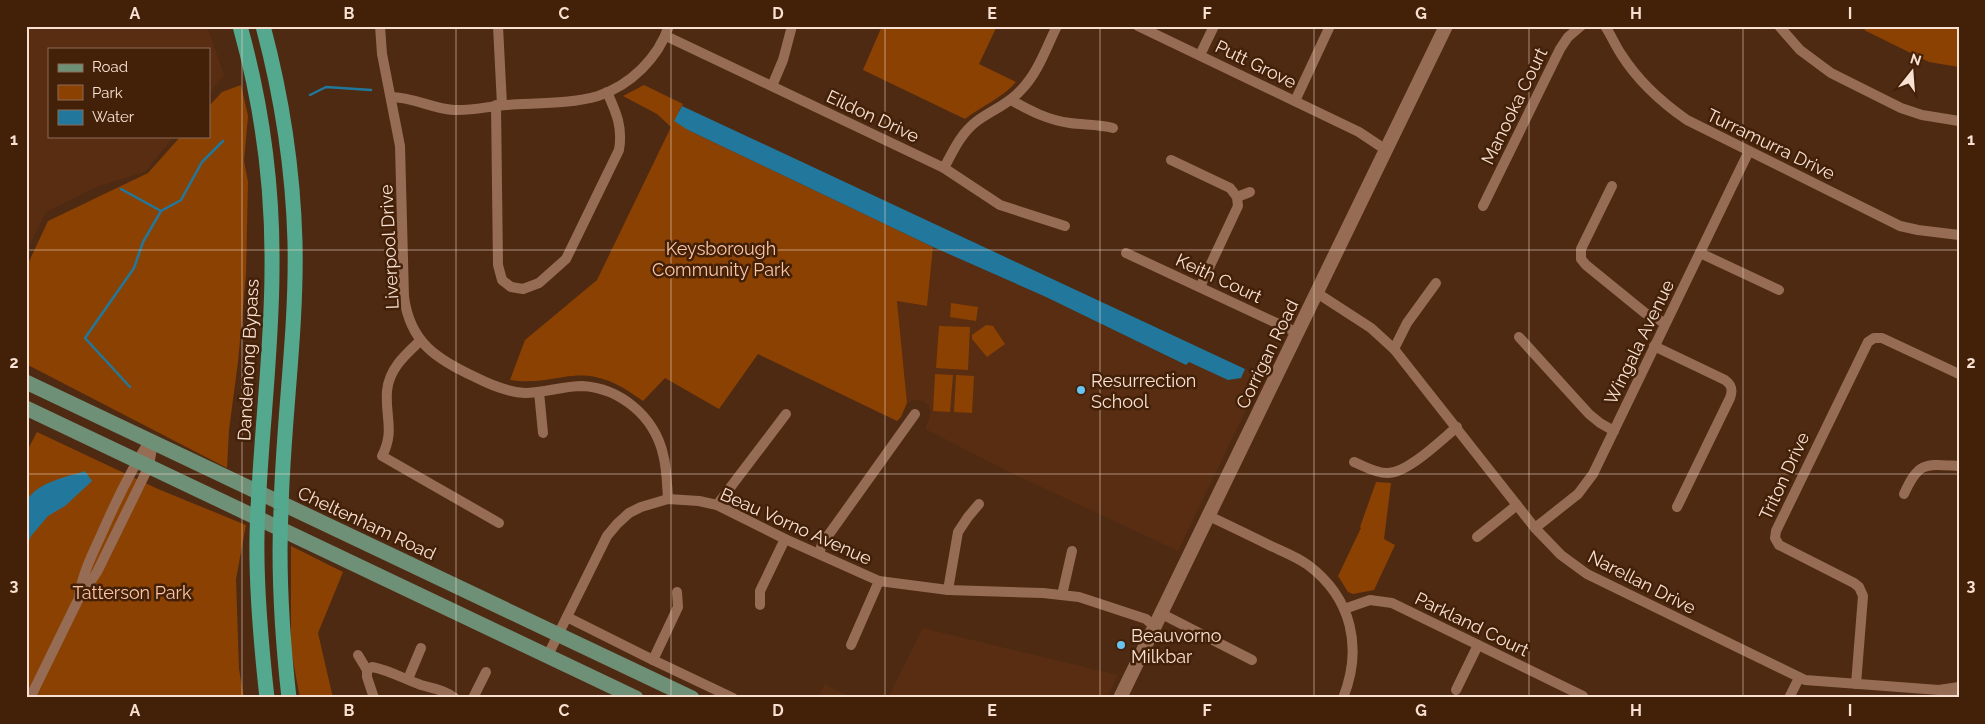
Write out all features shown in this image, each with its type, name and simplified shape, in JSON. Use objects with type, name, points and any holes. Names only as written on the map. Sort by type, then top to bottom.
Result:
[{"type":"highway","name":"Dandenong Bypass","points":[[240,26],[253,76],[269,184],[272,268],[257,537],[259,620],[267,698]]},
{"type":"highway","points":[[263,26],[281,105],[291,181],[295,260],[280,547],[282,632],[289,698]]},
{"type":"main road","name":"Corrigan Road","points":[[1120,698],[1446,26]]},
{"type":"main road","name":"Cheltenham Road","points":[[26,382],[692,698]]},
{"type":"main road","points":[[26,408],[636,698]]},
{"type":"street","name":"Liverpool Drive","points":[[380,26],[382,54],[398,130],[402,164],[404,297],[409,320],[420,341],[440,360],[487,383],[509,390],[539,392],[580,386],[614,393],[629,402],[644,417],[654,432],[663,453],[668,499]]},
{"type":"street","points":[[498,26],[498,264],[502,280],[511,288],[523,289],[539,283],[566,258],[620,150],[622,135],[619,118],[607,92]]},
{"type":"street","points":[[772,86],[783,60],[792,26]]},
{"type":"street","points":[[944,168],[968,129],[981,118],[1011,100],[1032,78],[1056,26]]},
{"type":"street","name":"Putt Grove","points":[[1138,26],[1388,146]]},
{"type":"street","points":[[1200,55],[1214,26]]},
{"type":"street","points":[[1295,101],[1330,26]]},
{"type":"street","name":"Manooka Court","points":[[1483,206],[1560,49],[1568,37],[1581,26]]},
{"type":"street","name":"Turramurra Drive","points":[[1605,26],[1630,68],[1657,96],[1687,120],[1900,226],[1959,235]]},
{"type":"street","points":[[1779,26],[1800,50],[1815,63],[1838,77],[1901,108],[1922,115],[1959,121]]},
{"type":"street","points":[[391,97],[411,98],[454,110],[598,96],[622,85],[644,67],[668,31]]},
{"type":"street","name":"Eildon Drive","points":[[668,31],[772,86],[944,168],[1000,205],[1065,226]]},
{"type":"street","points":[[1011,100],[1030,112],[1055,120],[1096,124],[1113,128]]},
{"type":"street","name":"Wingala Avenue","points":[[1536,528],[1568,503],[1586,484],[1614,431],[1749,151]]},
{"type":"street","points":[[1171,160],[1230,188],[1237,197],[1238,206],[1200,287]]},
{"type":"street","points":[[1612,186],[1581,248],[1581,259],[1639,308],[1665,323]]},
{"type":"street","points":[[1237,197],[1250,192]]},
{"type":"street","name":"Keith Court","points":[[1126,253],[1298,333]]},
{"type":"street","points":[[1700,253],[1779,290]]},
{"type":"street","points":[[1390,345],[1436,283]]},
{"type":"street","name":"Narellan Drive","points":[[1315,297],[1357,318],[1390,345],[1536,528],[1562,555],[1587,574],[1799,678],[1810,681],[1939,690],[1959,696]]},
{"type":"street","points":[[1519,337],[1600,424],[1614,431]]},
{"type":"street","name":"Triton Drive","points":[[1856,684],[1863,596],[1861,590],[1854,583],[1779,545],[1775,538],[1776,530],[1868,342],[1874,338],[1882,338],[1959,374]]},
{"type":"street","points":[[420,341],[398,363],[390,380],[387,392],[389,437],[382,456],[499,523]]},
{"type":"street","points":[[1654,346],[1725,380],[1732,389],[1730,398],[1677,507]]},
{"type":"street","points":[[539,392],[543,433]]},
{"type":"street","points":[[717,505],[786,414]]},
{"type":"street","points":[[819,554],[822,544],[915,414]]},
{"type":"street","points":[[1354,462],[1380,472],[1397,471],[1413,462],[1457,427]]},
{"type":"street","points":[[30,698],[79,598],[97,572],[152,441]]},
{"type":"street","points":[[79,598],[83,576],[117,498],[143,463]]},
{"type":"street","points":[[1904,494],[1910,480],[1920,468],[1932,464],[1959,466]]},
{"type":"street","name":"Beau Vorno Avenue","points":[[548,655],[607,536],[629,513],[641,507],[668,499],[699,501],[717,505],[785,540],[879,581],[948,590],[1062,594],[1115,608],[1146,619],[1155,627]]},
{"type":"street","points":[[948,590],[958,532],[979,504]]},
{"type":"street","points":[[1477,537],[1517,505]]},
{"type":"street","points":[[1209,516],[1307,564],[1330,586],[1344,609],[1349,622],[1353,647],[1351,673],[1343,698]]},
{"type":"street","points":[[760,605],[760,591],[785,540]]},
{"type":"street","points":[[1062,594],[1072,551]]},
{"type":"street","points":[[851,645],[879,581]]},
{"type":"street","points":[[653,660],[678,607],[678,592]]},
{"type":"street","name":"Parkland Court","points":[[1344,609],[1370,600],[1384,601],[1583,696]]},
{"type":"street","points":[[1162,614],[1252,660]]},
{"type":"street","points":[[567,617],[733,698]]},
{"type":"street","points":[[1456,690],[1478,645]]},
{"type":"street","points":[[408,680],[421,648]]},
{"type":"street","points":[[358,655],[367,670],[367,677],[374,698]]},
{"type":"street","points":[[367,670],[372,667],[380,668],[422,685],[438,688],[455,698]]},
{"type":"street","points":[[473,698],[486,672]]},
{"type":"street","points":[[1789,698],[1799,678]]},
{"type":"street","name":"Narellan Drive","points":[[1939,690],[1959,687]]},
{"type":"shaded area","points":[[26,26],[207,26],[224,75],[210,93],[210,48],[48,48],[48,138],[172,138],[145,172],[99,186],[46,212],[26,253]]},
{"type":"shaded area","name":"Resurrection School","points":[[933,247],[1046,297],[1186,365],[1189,361],[1228,380],[1241,378],[1245,369],[1262,377],[1178,551],[1009,472],[925,429],[931,413],[928,405],[923,401],[916,400],[907,403],[897,301],[927,306]]},
{"type":"shaded area","points":[[923,628],[1118,675],[1107,698],[888,698]]},
{"type":"shaded area","points":[[825,683],[826,685],[852,698],[818,698]]},
{"type":"green space","points":[[882,26],[997,26],[979,64],[1016,82],[998,97],[965,119],[863,70]]},
{"type":"green space","points":[[1870,26],[1959,26],[1959,67],[1929,62],[1864,30]]},
{"type":"green space","points":[[241,85],[248,116],[244,161],[248,182],[246,275],[238,362],[229,430],[227,468],[26,364],[26,268],[48,221],[148,173],[179,138],[210,138],[210,105],[222,92]]},
{"type":"green space","name":"Keysborough Community Park","points":[[644,85],[683,104],[679,111],[688,130],[933,247],[927,306],[897,301],[907,403],[901,417],[897,421],[758,354],[719,409],[665,378],[643,401],[616,384],[597,377],[576,376],[537,381],[510,380],[525,340],[597,280],[671,127],[657,114],[623,96]]},
{"type":"green space","points":[[951,303],[978,307],[976,321],[950,317]]},
{"type":"green space","points":[[986,325],[993,326],[1005,344],[987,357],[972,339],[972,335]]},
{"type":"green space","points":[[939,326],[970,327],[968,370],[936,368]]},
{"type":"green space","points":[[935,374],[953,375],[950,412],[933,411]]},
{"type":"green space","points":[[956,375],[974,376],[972,413],[954,412]]},
{"type":"green space","name":"Tatterson Park","points":[[37,432],[158,489],[246,525],[236,579],[239,669],[244,698],[26,698],[26,453]]},
{"type":"green space","points":[[1376,482],[1391,483],[1384,539],[1395,545],[1374,590],[1353,594],[1348,592],[1338,576],[1361,528]]},
{"type":"green space","points":[[291,546],[343,572],[318,633],[333,698],[300,698],[291,650]]},
{"type":"water","points":[[682,106],[1245,369],[1241,378],[1228,380],[1189,362],[1186,365],[1046,297],[933,247],[688,130],[674,121]]},
{"type":"water","points":[[85,471],[92,481],[65,506],[48,516],[31,536],[26,548],[25,514],[26,504],[30,497],[35,491],[51,482]]},
{"type":"waterway","points":[[310,95],[326,87],[371,90]]},
{"type":"waterway","points":[[130,387],[85,338],[134,268],[143,242],[161,211],[181,200],[202,162],[223,141]]},
{"type":"waterway","points":[[121,189],[161,211]]},
{"type":"place","name":"Resurrection School","points":[[1081,390]]},
{"type":"place","name":"Beauvorno Milkbar","points":[[1121,645]]}]
